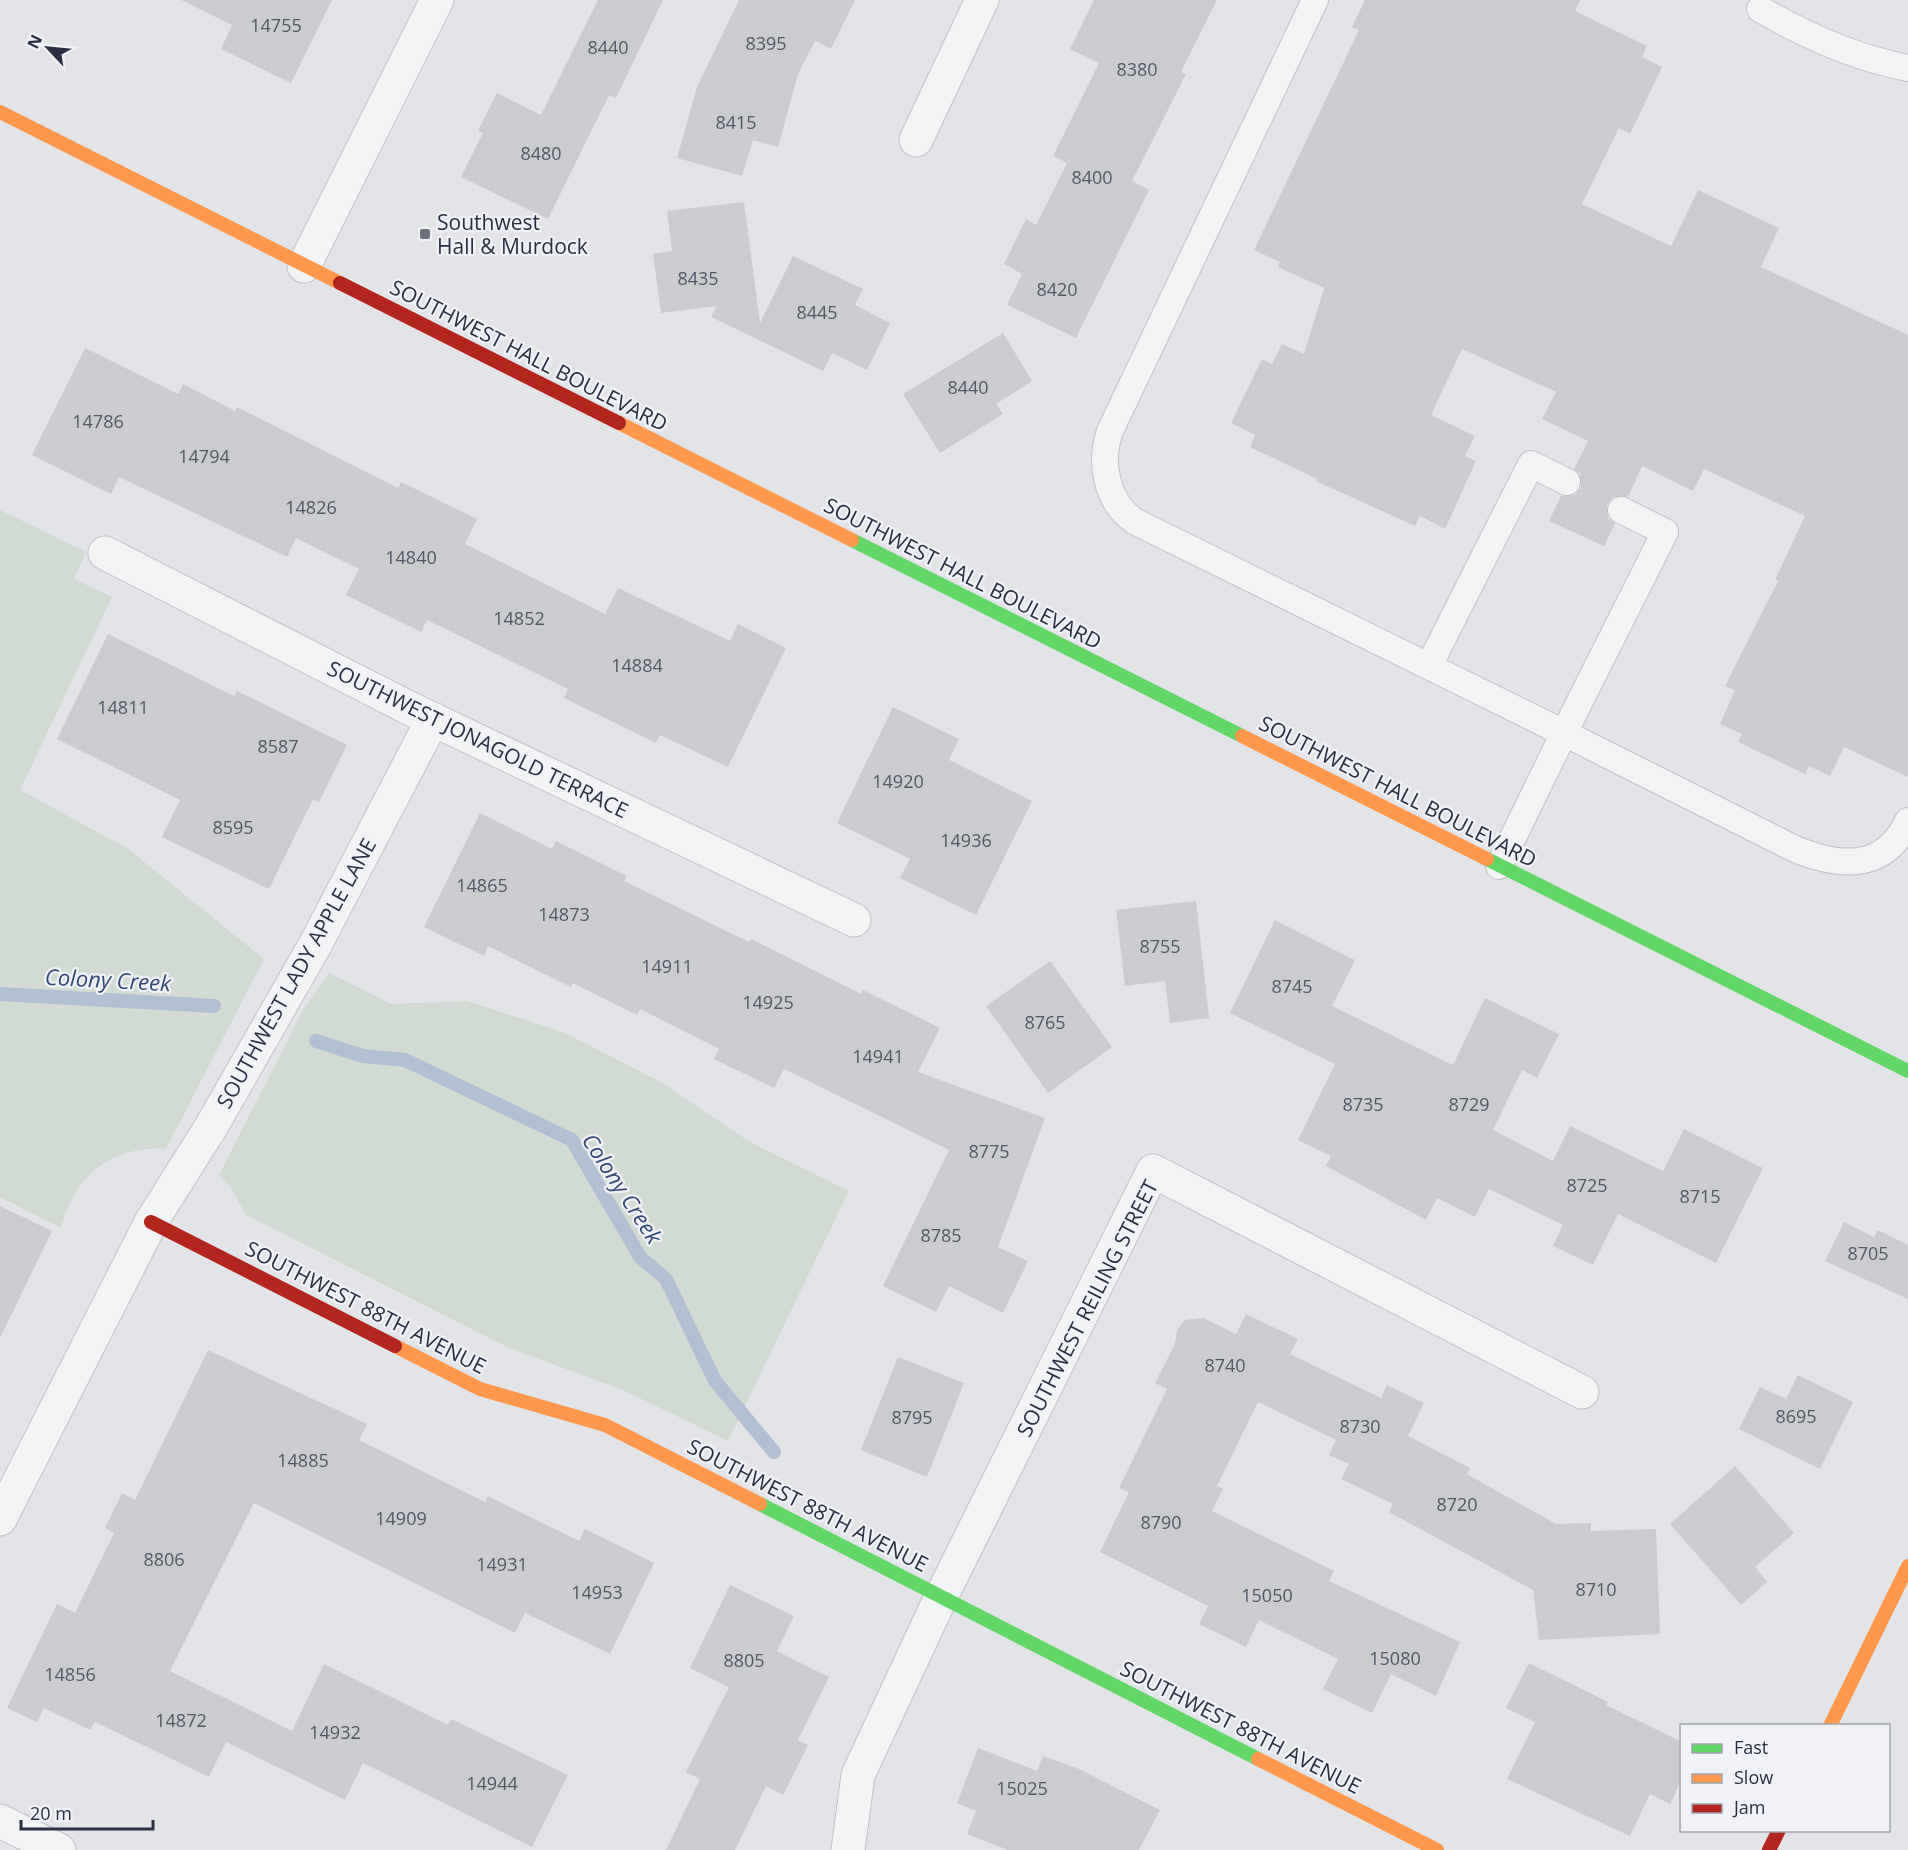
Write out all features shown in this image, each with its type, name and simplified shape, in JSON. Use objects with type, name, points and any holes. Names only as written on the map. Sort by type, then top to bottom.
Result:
[{"type":"main road","name":"SOUTHWEST HALL BOULEVARD","points":[[0,112],[1908,1071]]},
{"type":"main road","name":"SOUTHWEST 88TH AVENUE","points":[[151,1222],[480,1389],[605,1425],[1437,1850]]},
{"type":"main road","points":[[1830,1724],[1908,1566]]},
{"type":"main road","points":[[1769,1850],[1778,1832]]},
{"type":"street","points":[[304,266],[437,0]]},
{"type":"street","points":[[916,140],[982,0]]},
{"type":"street","name":"SOUTHWEST JONAGOLD TERRACE","points":[[105,553],[433,719],[854,920]]},
{"type":"street","name":"SOUTHWEST LADY APPLE LANE","points":[[0,1519],[151,1222],[211,1127],[315,945],[433,719]]},
{"type":"street","name":"SOUTHWEST REILING STREET","points":[[848,1850],[858,1775],[941,1597],[1154,1171],[1582,1392]]},
{"type":"street","points":[[0,1821],[59,1850]]},
{"type":"lane","points":[[1315,0],[1110,431],[1104,448],[1105,473],[1122,513],[1134,521],[1823,861],[1845,863],[1868,860],[1888,848],[1908,821]]},
{"type":"lane","points":[[1757,3],[1813,38],[1851,52],[1908,68]]},
{"type":"lane","points":[[1429,666],[1531,464],[1567,482]]},
{"type":"lane","points":[[1499,866],[1665,532],[1621,510]]},
{"type":"shaded area","points":[[0,510],[86,552],[74,579],[112,597],[20,790],[127,848],[264,959],[166,1149],[146,1149],[128,1153],[98,1168],[75,1193],[61,1228],[0,1197]]},
{"type":"shaded area","points":[[329,973],[391,1004],[467,1001],[563,1032],[661,1082],[750,1142],[849,1191],[728,1441],[623,1390],[509,1348],[246,1215],[230,1186],[219,1175],[303,1010]]},
{"type":"building","points":[[181,0],[332,0],[291,83],[221,49],[232,25]]},
{"type":"building","points":[[598,0],[663,0],[616,98],[609,95],[548,219],[461,177],[483,133],[478,131],[497,93],[541,115]]},
{"type":"building","points":[[739,0],[855,0],[831,49],[815,41],[798,74],[778,147],[753,140],[742,176],[677,158],[697,87]]},
{"type":"building","points":[[1094,0],[1217,0],[1181,72],[1186,74],[1132,181],[1149,190],[1076,338],[1007,305],[1022,274],[1004,264],[1026,219],[1036,225],[1067,163],[1053,156],[1099,63],[1070,49]]},
{"type":"building","points":[[1365,0],[1580,0],[1575,11],[1647,46],[1642,57],[1662,67],[1630,134],[1619,128],[1582,204],[1671,246],[1698,190],[1779,228],[1761,267],[1908,335],[1908,777],[1844,747],[1830,776],[1809,766],[1805,774],[1738,742],[1742,734],[1720,724],[1735,690],[1725,686],[1778,581],[1775,580],[1805,516],[1704,469],[1693,491],[1642,466],[1628,497],[1613,497],[1607,504],[1608,518],[1615,524],[1604,546],[1549,521],[1561,496],[1575,495],[1581,488],[1580,474],[1574,469],[1588,441],[1542,419],[1556,392],[1462,349],[1431,415],[1475,436],[1465,456],[1476,461],[1445,529],[1420,516],[1415,526],[1316,481],[1317,479],[1250,447],[1255,435],[1231,423],[1262,359],[1272,364],[1282,344],[1304,354],[1324,288],[1278,267],[1280,262],[1254,250],[1359,30],[1352,27]]},
{"type":"building","points":[[744,202],[760,323],[793,256],[863,289],[855,305],[890,323],[867,370],[832,353],[823,371],[711,317],[717,306],[661,313],[653,254],[672,251],[667,211]]},
{"type":"building","points":[[1003,333],[1032,381],[996,404],[1003,414],[940,453],[903,394]]},
{"type":"building","points":[[85,348],[178,394],[183,384],[235,411],[237,407],[398,488],[401,482],[477,519],[465,544],[605,614],[618,588],[730,641],[738,624],[786,648],[728,767],[660,735],[656,743],[564,698],[568,689],[427,620],[421,632],[346,595],[359,569],[296,538],[287,557],[119,477],[111,494],[32,455]]},
{"type":"building","points":[[108,634],[234,696],[237,691],[347,745],[319,802],[313,799],[269,889],[162,837],[180,800],[57,739]]},
{"type":"building","points":[[893,707],[959,739],[949,760],[1032,801],[976,915],[900,878],[910,859],[837,823]]},
{"type":"building","points":[[480,813],[552,849],[556,841],[627,876],[624,881],[749,942],[751,939],[861,994],[863,990],[940,1028],[918,1072],[1045,1118],[998,1247],[1028,1261],[1003,1313],[949,1286],[936,1312],[883,1286],[949,1150],[784,1069],[774,1088],[714,1059],[719,1049],[640,1009],[637,1015],[573,983],[571,987],[488,946],[484,956],[424,927]]},
{"type":"building","points":[[1196,901],[1209,1018],[1170,1023],[1165,981],[1125,986],[1116,910]]},
{"type":"building","points":[[1275,920],[1355,960],[1332,1006],[1453,1065],[1485,998],[1559,1034],[1537,1078],[1522,1070],[1493,1130],[1553,1161],[1570,1126],[1663,1171],[1684,1129],[1763,1168],[1716,1263],[1618,1214],[1593,1265],[1553,1246],[1563,1225],[1489,1189],[1475,1217],[1437,1198],[1426,1220],[1326,1166],[1331,1156],[1298,1140],[1335,1064],[1230,1013]]},
{"type":"building","points":[[1050,961],[1112,1047],[1048,1093],[986,1006]]},
{"type":"building","points":[[0,1206],[52,1231],[0,1338]]},
{"type":"building","points":[[1844,1222],[1874,1237],[1878,1230],[1908,1245],[1908,1299],[1825,1261]]},
{"type":"building","points":[[1246,1314],[1298,1339],[1290,1354],[1381,1398],[1387,1385],[1424,1403],[1408,1436],[1470,1468],[1467,1474],[1556,1524],[1591,1523],[1591,1531],[1656,1529],[1660,1634],[1539,1640],[1533,1590],[1389,1512],[1393,1504],[1341,1479],[1349,1464],[1329,1455],[1336,1440],[1258,1402],[1217,1486],[1223,1489],[1212,1511],[1334,1571],[1329,1581],[1460,1642],[1436,1696],[1391,1674],[1372,1713],[1323,1689],[1338,1659],[1259,1620],[1246,1647],[1199,1624],[1208,1606],[1100,1552],[1129,1492],[1119,1488],[1167,1389],[1155,1383],[1175,1344],[1177,1330],[1185,1320],[1203,1318],[1236,1334]]},
{"type":"building","points":[[208,1350],[367,1424],[359,1440],[485,1502],[488,1496],[579,1541],[585,1529],[654,1563],[610,1654],[525,1613],[515,1633],[254,1503],[170,1671],[292,1731],[324,1664],[448,1725],[451,1719],[568,1775],[532,1847],[363,1763],[345,1800],[226,1742],[209,1777],[95,1722],[90,1730],[44,1708],[37,1722],[7,1708],[57,1604],[75,1613],[114,1533],[105,1528],[122,1493],[135,1500]]},
{"type":"building","points":[[898,1357],[964,1383],[927,1477],[861,1450]]},
{"type":"building","points":[[1798,1375],[1853,1402],[1820,1469],[1739,1429],[1760,1387],[1786,1399]]},
{"type":"building","points":[[1735,1466],[1794,1533],[1755,1567],[1767,1582],[1741,1605],[1670,1524]]},
{"type":"building","points":[[730,1585],[794,1616],[777,1651],[829,1677],[798,1740],[808,1745],[783,1795],[766,1786],[735,1850],[666,1850],[700,1779],[686,1772],[729,1687],[690,1668]]},
{"type":"building","points":[[1529,1663],[1608,1702],[1606,1705],[1680,1741],[1680,1783],[1670,1804],[1650,1794],[1630,1836],[1507,1779],[1535,1722],[1506,1708]]},
{"type":"building","points":[[978,1748],[1037,1771],[1043,1756],[1079,1769],[1160,1810],[1139,1850],[1008,1850],[967,1834],[976,1811],[957,1803]]},
{"type":"waterway","name":"Colony Creek","points":[[0,994],[214,1006]]},
{"type":"waterway","name":"Colony Creek","points":[[316,1041],[363,1056],[405,1060],[572,1140],[640,1257],[666,1279],[715,1381],[774,1452]]},
{"type":"traffic: fast","points":[[852,540],[1242,736]]},
{"type":"traffic: fast","points":[[1487,859],[1908,1071]]},
{"type":"traffic: fast","points":[[760,1504],[1258,1759]]},
{"type":"traffic: slow","points":[[0,112],[340,283]]},
{"type":"traffic: slow","points":[[619,423],[852,540]]},
{"type":"traffic: slow","points":[[1242,736],[1487,859]]},
{"type":"traffic: slow","points":[[395,1346],[480,1389],[605,1425],[760,1504]]},
{"type":"traffic: slow","points":[[1831,1724],[1908,1566]]},
{"type":"traffic: slow","points":[[1258,1759],[1437,1850]]},
{"type":"traffic: jam","points":[[340,283],[619,423]]},
{"type":"traffic: jam","points":[[151,1222],[395,1346]]},
{"type":"traffic: jam","points":[[1769,1850],[1778,1832]]},
{"type":"place","name":"Southwest Hall & Murdock","points":[[425,234]]}]
